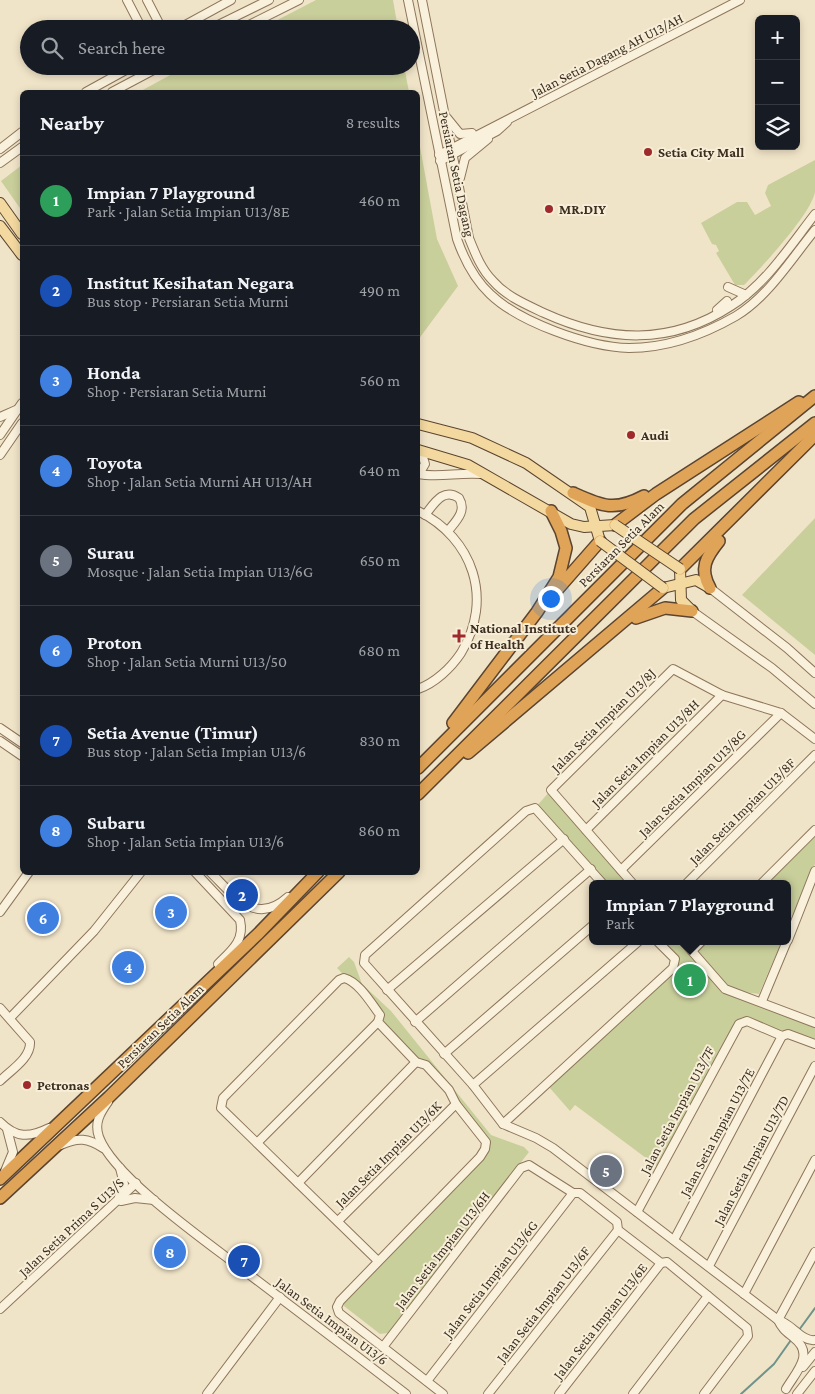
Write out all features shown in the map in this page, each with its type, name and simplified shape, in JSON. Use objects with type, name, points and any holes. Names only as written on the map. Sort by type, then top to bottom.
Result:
[{"type":"highway","points":[[615,524],[702,464],[815,392]]},
{"type":"highway","name":"Persiaran Setia Alam","points":[[420,765],[682,504],[815,396]]},
{"type":"highway","points":[[420,792],[694,518],[815,423]]},
{"type":"highway","points":[[680,570],[815,435]]},
{"type":"highway","points":[[573,493],[606,507],[629,504],[702,464]]},
{"type":"highway","points":[[420,765],[481,689],[537,612],[559,577],[566,548],[561,531],[551,511]]},
{"type":"highway","points":[[710,588],[705,580],[703,566],[724,528]]},
{"type":"highway","points":[[537,612],[600,541]]},
{"type":"highway","points":[[420,792],[622,626],[663,588]]},
{"type":"highway","points":[[622,626],[647,612],[665,608],[692,611]]},
{"type":"highway","name":"Persiaran Setia Alam","points":[[1,1177],[204,986],[315,875]]},
{"type":"highway","name":"Persiaran Setia Alam","points":[[0,1198],[123,1083],[336,875]]},
{"type":"main road","points":[[2,204],[20,231]]},
{"type":"main road","points":[[0,226],[20,252]]},
{"type":"main road","points":[[420,424],[450,430],[500,449],[573,493],[590,507],[597,525],[600,541],[663,588],[696,580],[710,588]]},
{"type":"main road","points":[[420,453],[468,465],[578,526],[615,524],[680,570],[680,600],[692,611]]},
{"type":"street","points":[[128,0],[138,20]]},
{"type":"street","points":[[146,0],[157,20]]},
{"type":"street","points":[[194,20],[231,0]]},
{"type":"street","points":[[229,20],[270,0]]},
{"type":"street","points":[[259,20],[299,0]]},
{"type":"street","name":"Persiaran Setia Dagang","points":[[408,0],[412,20]]},
{"type":"street","name":"Persiaran Setia Dagang","points":[[422,0],[469,238],[484,271],[515,300],[582,327],[620,336],[646,336],[673,332],[708,319],[731,307],[746,295],[759,284],[815,214]]},
{"type":"street","name":"Jalan Setia Dagang AH U13/AH","points":[[439,158],[740,0]]},
{"type":"street","name":"Persiaran Setia Dagang","points":[[420,61],[450,214],[463,258],[490,294],[512,311],[549,328],[604,345],[643,347],[681,340],[704,333],[736,316],[762,293],[815,230]]},
{"type":"street","points":[[90,90],[117,75]]},
{"type":"street","points":[[115,90],[140,75]]},
{"type":"street","points":[[445,116],[464,135],[495,128]]},
{"type":"street","points":[[459,182],[465,158],[495,128]]},
{"type":"street","points":[[0,149],[20,134]]},
{"type":"street","points":[[0,163],[20,148]]},
{"type":"street","points":[[728,287],[746,295]]},
{"type":"street","points":[[708,319],[727,301]]},
{"type":"street","points":[[0,418],[20,407]]},
{"type":"street","points":[[0,435],[3,424],[20,407]]},
{"type":"street","points":[[3,424],[16,432]]},
{"type":"street","points":[[0,455],[20,426]]},
{"type":"street","points":[[420,454],[425,464],[420,470]]},
{"type":"street","points":[[420,472],[436,476],[464,473],[485,474]]},
{"type":"street","points":[[425,515],[440,497],[450,494],[459,498],[463,507],[462,511],[448,531]]},
{"type":"street","points":[[420,512],[448,531],[464,551],[472,568],[477,593],[474,624],[468,641],[452,664],[435,679],[420,688]]},
{"type":"street","points":[[710,588],[787,648],[815,673]]},
{"type":"street","points":[[692,611],[772,668],[815,704]]},
{"type":"street","name":"Jalan Setia Impian U13/8J","points":[[586,830],[551,790],[673,669],[722,695]]},
{"type":"street","points":[[722,695],[781,713],[815,739]]},
{"type":"street","name":"Jalan Setia Impian U13/8H","points":[[586,830],[722,695]]},
{"type":"street","name":"Jalan Setia Impian U13/8G","points":[[621,870],[781,713]]},
{"type":"street","points":[[0,728],[20,742]]},
{"type":"street","points":[[12,736],[20,736]]},
{"type":"street","points":[[0,742],[20,752]]},
{"type":"street","name":"Jalan Setia Impian U13/8F","points":[[690,880],[815,755]]},
{"type":"street","points":[[601,880],[535,808],[526,812],[366,954],[364,963],[473,1085],[503,1124],[536,1138],[553,1148],[801,1338],[815,1340]]},
{"type":"street","points":[[586,830],[630,880]]},
{"type":"street","points":[[765,880],[815,830]]},
{"type":"street","points":[[387,990],[564,839]]},
{"type":"street","points":[[415,1022],[591,869]]},
{"type":"street","points":[[791,931],[815,871]]},
{"type":"street","points":[[0,912],[27,875]]},
{"type":"street","points":[[10,1018],[92,933],[139,875]]},
{"type":"street","points":[[198,875],[235,913],[242,929],[239,943],[207,976],[204,986]]},
{"type":"street","points":[[213,875],[242,902],[258,910],[270,909],[285,900],[302,883],[314,875]]},
{"type":"street","points":[[219,875],[221,883]]},
{"type":"street","points":[[444,1054],[589,929]]},
{"type":"street","points":[[473,1085],[634,945]]},
{"type":"street","points":[[503,1124],[673,968],[675,959],[661,945]]},
{"type":"street","points":[[687,945],[726,989],[814,1021]]},
{"type":"street","points":[[692,951],[698,945]]},
{"type":"street","points":[[762,1001],[785,945]]},
{"type":"street","points":[[257,1143],[378,1022],[380,1015],[364,994],[349,980],[344,978],[339,980],[221,1101],[222,1111],[378,1261]]},
{"type":"street","points":[[0,1008],[30,1042],[31,1049],[26,1057],[0,1080]]},
{"type":"street","name":"Jalan Setia Impian U13/7F","points":[[637,1212],[742,1021],[747,1021],[782,1036]]},
{"type":"street","points":[[378,1022],[416,1062],[426,1065],[449,1090],[456,1104],[486,1142],[483,1154],[340,1300],[337,1307],[339,1313],[443,1394]]},
{"type":"street","points":[[782,1036],[788,1034],[815,1044]]},
{"type":"street","name":"Jalan Setia Impian U13/7E","points":[[674,1240],[782,1036]]},
{"type":"street","points":[[298,1183],[416,1062]]},
{"type":"street","name":"Jalan Setia Impian U13/7D","points":[[709,1266],[815,1066]]},
{"type":"street","points":[[107,1150],[99,1138],[98,1119],[123,1083]]},
{"type":"street","name":"Jalan Setia Impian U13/6K","points":[[338,1221],[456,1104]]},
{"type":"street","points":[[0,1122],[7,1129],[24,1136],[35,1135],[58,1124]]},
{"type":"street","points":[[1,1177],[13,1152],[7,1129]]},
{"type":"street","points":[[51,1150],[74,1139],[90,1140],[107,1150]]},
{"type":"street","name":"Jalan Setia Impian U13/6","points":[[107,1150],[136,1183],[156,1200],[406,1394]]},
{"type":"street","points":[[744,1294],[815,1160]]},
{"type":"street","name":"Jalan Setia Impian U13/6H","points":[[383,1347],[521,1168],[529,1165],[573,1193]]},
{"type":"street","points":[[117,1202],[124,1184],[120,1166]]},
{"type":"street","name":"Jalan Setia Prima S U13/S","points":[[0,1309],[136,1183]]},
{"type":"street","points":[[573,1193],[580,1192],[617,1222],[618,1230],[661,1263],[667,1262],[747,1328],[748,1336],[704,1394]]},
{"type":"street","name":"Jalan Setia Impian U13/6G","points":[[427,1381],[573,1193]]},
{"type":"street","points":[[117,1202],[130,1198],[156,1200]]},
{"type":"street","name":"Jalan Setia Impian U13/6F","points":[[488,1394],[618,1230]]},
{"type":"street","points":[[778,1320],[815,1252]]},
{"type":"street","name":"Jalan Setia Impian U13/6E","points":[[560,1394],[661,1263]]},
{"type":"street","points":[[633,1394],[708,1296]]},
{"type":"street","points":[[208,1394],[280,1297]]},
{"type":"street","points":[[784,1392],[804,1360],[805,1350],[801,1338]]},
{"type":"street","points":[[784,1392],[815,1352]]},
{"type":"street","points":[[797,1394],[815,1371]]},
{"type":"green space","points":[[316,0],[393,0],[396,20],[277,20]]},
{"type":"green space","points":[[170,75],[406,75],[409,90],[143,90]]},
{"type":"green space","points":[[420,147],[437,239],[458,286],[420,337]]},
{"type":"green space","points":[[815,160],[815,192],[812,202],[805,213],[785,240],[752,277],[744,285],[735,285],[716,253],[719,251],[716,245],[712,244],[701,223],[737,202],[747,202],[755,215],[771,206],[765,193],[768,185]]},
{"type":"green space","points":[[20,167],[20,208],[1,181]]},
{"type":"green space","points":[[815,518],[815,655],[742,595]]},
{"type":"green space","points":[[551,790],[630,880],[599,880],[535,808]]},
{"type":"green space","points":[[815,830],[815,864],[791,920],[791,880],[764,880]]},
{"type":"green space","points":[[661,945],[687,945],[692,951],[697,945],[780,945],[759,994],[728,990],[815,1027],[815,1043],[743,1017],[739,1019],[658,1167],[575,1105],[570,1111],[549,1087],[659,983],[675,959]]},
{"type":"green space","points":[[349,957],[354,962],[362,984],[391,1011],[491,1135],[524,1147],[529,1152],[388,1333],[380,1334],[344,1306],[344,1299],[486,1146],[421,1061],[411,1054],[385,1026],[378,1011],[337,968]]},
{"type":"waterway","points":[[799,1330],[815,1308]]},
{"type":"waterway","points":[[741,1394],[774,1364],[791,1340]]},
{"type":"place","name":"Setia City Mall","points":[[648,152]]},
{"type":"place","name":"MR.DIY","points":[[549,209]]},
{"type":"place","name":"Audi","points":[[631,435]]},
{"type":"place","name":"National Institute of Health","points":[[459,636]]},
{"type":"place","name":"Institut Kesihatan Negara","points":[[242,895]]},
{"type":"place","name":"Honda","points":[[171,912]]},
{"type":"place","name":"Proton","points":[[43,918]]},
{"type":"place","name":"Toyota","points":[[128,967]]},
{"type":"place","name":"Impian 7 Playground","points":[[690,980]]},
{"type":"place","name":"Petronas","points":[[27,1085]]},
{"type":"place","name":"Surau","points":[[606,1171]]},
{"type":"place","name":"Subaru","points":[[170,1252]]},
{"type":"place","name":"Setia Avenue (Timur)","points":[[244,1261]]}]
